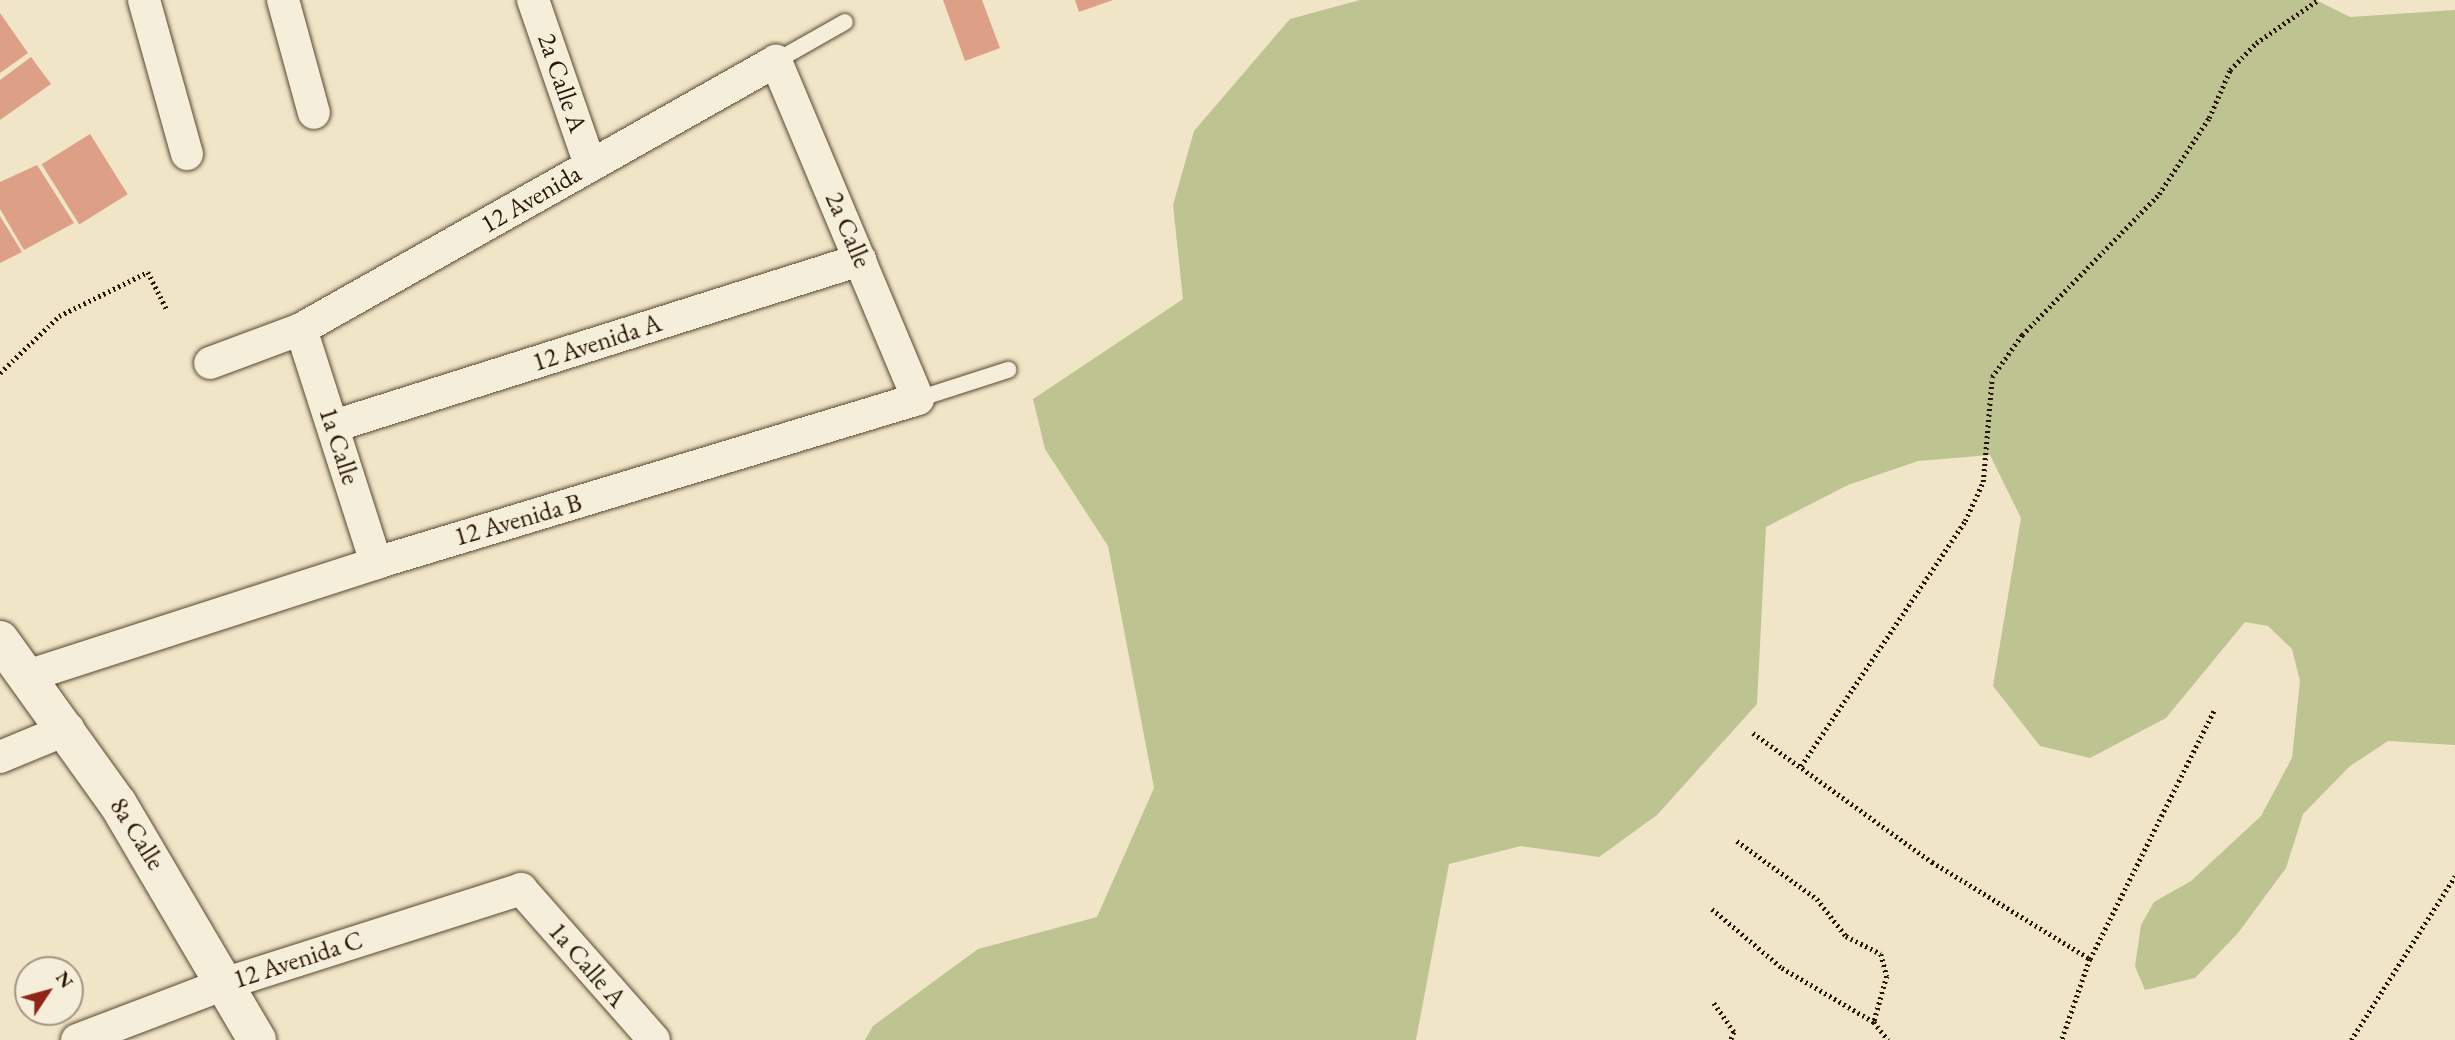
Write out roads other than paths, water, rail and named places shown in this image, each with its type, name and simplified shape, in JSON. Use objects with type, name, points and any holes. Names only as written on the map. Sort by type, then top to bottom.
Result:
[{"type":"main road","name":"8a Calle","points":[[0,639],[68,729],[227,982],[257,1040]]},
{"type":"street","points":[[144,0],[187,154]]},
{"type":"street","points":[[283,0],[314,113]]},
{"type":"street","name":"2a Calle A","points":[[533,0],[590,165]]},
{"type":"street","name":"12 Avenida","points":[[210,363],[301,329],[776,61]]},
{"type":"street","name":"2a Calle","points":[[776,61],[918,399]]},
{"type":"street","name":"12 Avenida A","points":[[334,426],[860,260]]},
{"type":"street","name":"1a Calle","points":[[301,329],[376,563]]},
{"type":"street","name":"12 Avenida B","points":[[30,676],[376,563],[918,399]]},
{"type":"street","points":[[0,757],[68,729]]},
{"type":"street","name":"12 Avenida C","points":[[77,1040],[227,982],[522,889]]},
{"type":"street","name":"1a Calle A","points":[[522,889],[654,1040]]},
{"type":"lane","name":"12 Avenida","points":[[776,61],[845,22]]},
{"type":"lane","name":"12 Avenida B","points":[[918,399],[1008,370]]}]
